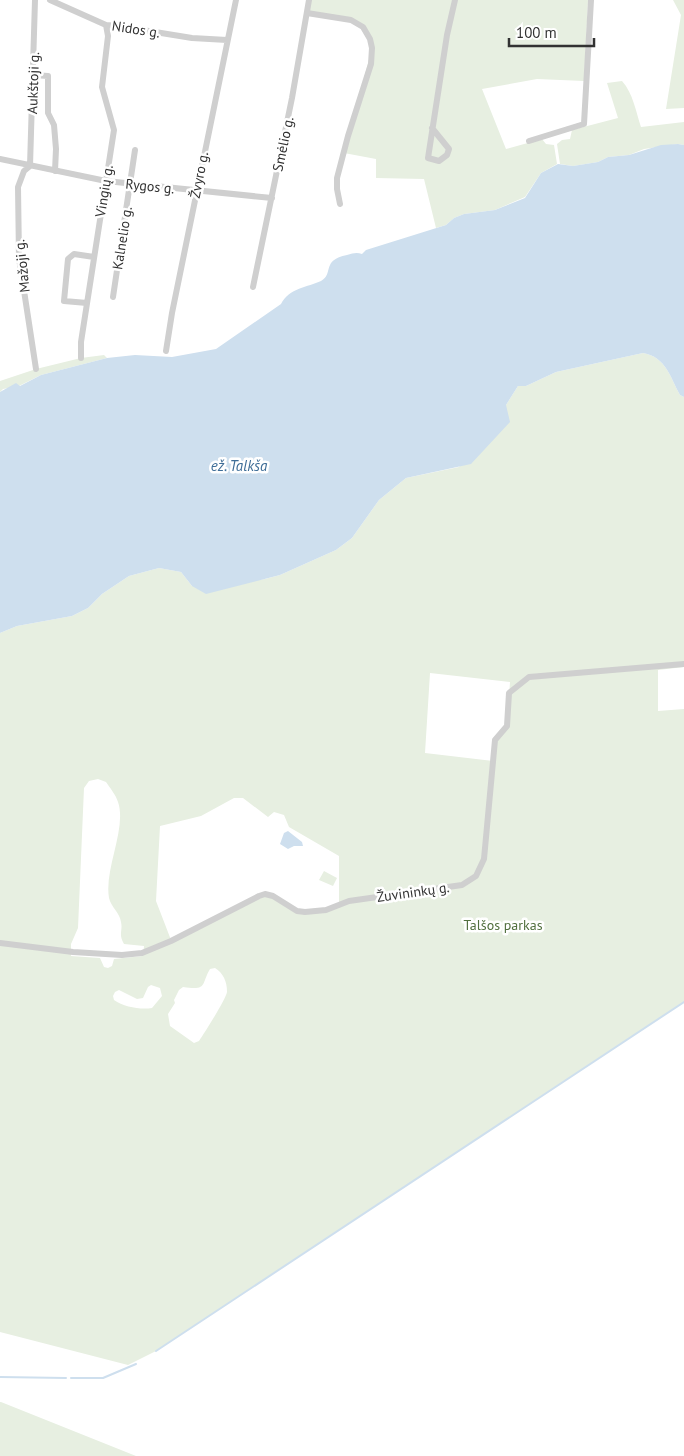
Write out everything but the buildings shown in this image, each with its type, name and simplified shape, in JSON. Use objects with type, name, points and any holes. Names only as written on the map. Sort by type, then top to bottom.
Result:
[{"type":"street","name":"Aukštoji g.","points":[[30,166],[35,0]]},
{"type":"street","name":"Nidos g.","points":[[50,0],[106,25],[192,38],[227,40]]},
{"type":"street","name":"Žvyro g.","points":[[166,351],[196,190],[236,0]]},
{"type":"street","name":"Smėlio g.","points":[[253,287],[292,98],[309,0]]},
{"type":"street","points":[[432,128],[449,148],[447,155],[439,161],[428,158],[432,128],[447,35],[454,0]]},
{"type":"street","points":[[529,141],[584,124],[591,0]]},
{"type":"street","points":[[307,13],[351,20],[362,27],[370,39],[372,48],[371,64],[337,178],[340,204]]},
{"type":"street","name":"Vingių g.","points":[[81,358],[81,342],[114,130],[102,87],[108,36],[106,25]]},
{"type":"street","points":[[33,75],[48,76],[48,113],[54,125],[55,171]]},
{"type":"street","name":"Kalnelio g.","points":[[113,297],[135,150]]},
{"type":"street","name":"Rygos g.","points":[[0,159],[106,181],[272,198]]},
{"type":"street","name":"Mažoji g.","points":[[30,166],[24,171],[18,187],[19,258],[36,369]]},
{"type":"street","points":[[87,303],[64,301],[68,259],[74,254],[94,257]]},
{"type":"street","name":"Žuvininkų g.","points":[[0,943],[65,951],[132,955],[171,941],[265,894],[279,899],[297,911],[305,912],[326,910],[350,901],[462,885],[476,876],[484,859],[495,740],[507,726],[509,693],[529,678],[684,664]]},
{"type":"green space","points":[[309,0],[588,0],[584,81],[537,79],[482,89],[506,149],[542,139],[546,144],[554,145],[557,164],[541,173],[525,197],[495,210],[464,214],[454,218],[446,225],[436,228],[424,179],[376,178],[376,159],[344,153],[372,48],[363,27],[351,20],[307,13]]},
{"type":"green space","points":[[673,0],[684,0],[684,108],[666,109],[681,15]]},
{"type":"green space","points":[[622,81],[632,97],[641,127],[684,122],[684,145],[678,144],[644,149],[629,155],[608,157],[598,162],[573,166],[560,164],[557,144],[562,140],[570,139],[572,130],[618,118],[607,83]]},
{"type":"green space","name":"Talšos parkas","points":[[643,353],[651,355],[662,363],[680,395],[684,397],[684,667],[658,670],[658,711],[684,709],[684,1002],[156,1351],[128,1365],[0,1332],[0,633],[17,626],[72,616],[88,608],[102,594],[129,576],[159,568],[181,572],[192,586],[250,581],[280,575],[336,550],[352,538],[379,500],[406,478],[459,467],[518,386],[526,386],[556,372]],"holes":[[[430,673],[510,682],[507,726],[495,740],[493,761],[425,753]],[[98,779],[106,782],[118,802],[120,824],[108,887],[109,898],[120,919],[121,938],[124,944],[144,946],[143,956],[114,959],[112,966],[108,968],[104,967],[100,958],[71,956],[71,944],[78,928],[84,788],[89,781]],[[234,798],[243,798],[268,817],[274,812],[284,815],[289,827],[339,856],[339,906],[297,911],[273,896],[259,896],[171,940],[156,901],[160,826],[201,816]],[[215,968],[222,975],[227,992],[202,1037],[194,1043],[170,1026],[168,1014],[175,1003],[174,1000],[179,990],[183,987],[197,988],[204,982],[210,969]],[[151,985],[160,988],[162,996],[152,1008],[143,1009],[128,1006],[114,1000],[113,996],[119,990],[137,999],[143,998],[148,987]]]},
{"type":"green space","points":[[104,355],[107,358],[41,375],[19,386],[3,389],[0,392],[0,381],[36,369],[81,358]]},
{"type":"green space","points":[[324,871],[337,878],[333,886],[319,880]]},
{"type":"green space","points":[[1,1402],[136,1456],[0,1456]]},
{"type":"water","name":"ež. Talkša","points":[[661,145],[684,145],[684,397],[680,395],[662,363],[651,355],[643,353],[556,372],[526,386],[518,386],[506,405],[510,422],[471,464],[406,478],[379,500],[352,538],[336,550],[280,575],[206,594],[192,586],[181,572],[159,568],[129,576],[102,594],[88,608],[72,616],[17,626],[0,633],[0,392],[16,383],[20,386],[41,375],[107,358],[135,355],[172,357],[216,349],[281,304],[289,294],[321,281],[327,275],[334,260],[339,257],[355,253],[362,254],[366,250],[446,225],[454,218],[464,214],[495,210],[525,198],[541,173],[558,164],[573,166],[598,162],[608,157],[629,155]]},
{"type":"water","points":[[288,831],[302,842],[303,846],[294,846],[288,849],[280,844],[284,833]]},
{"type":"waterway","points":[[156,1351],[684,1002]]},
{"type":"waterway","points":[[71,1378],[103,1378],[136,1364]]},
{"type":"waterway","points":[[0,1377],[66,1378]]}]
